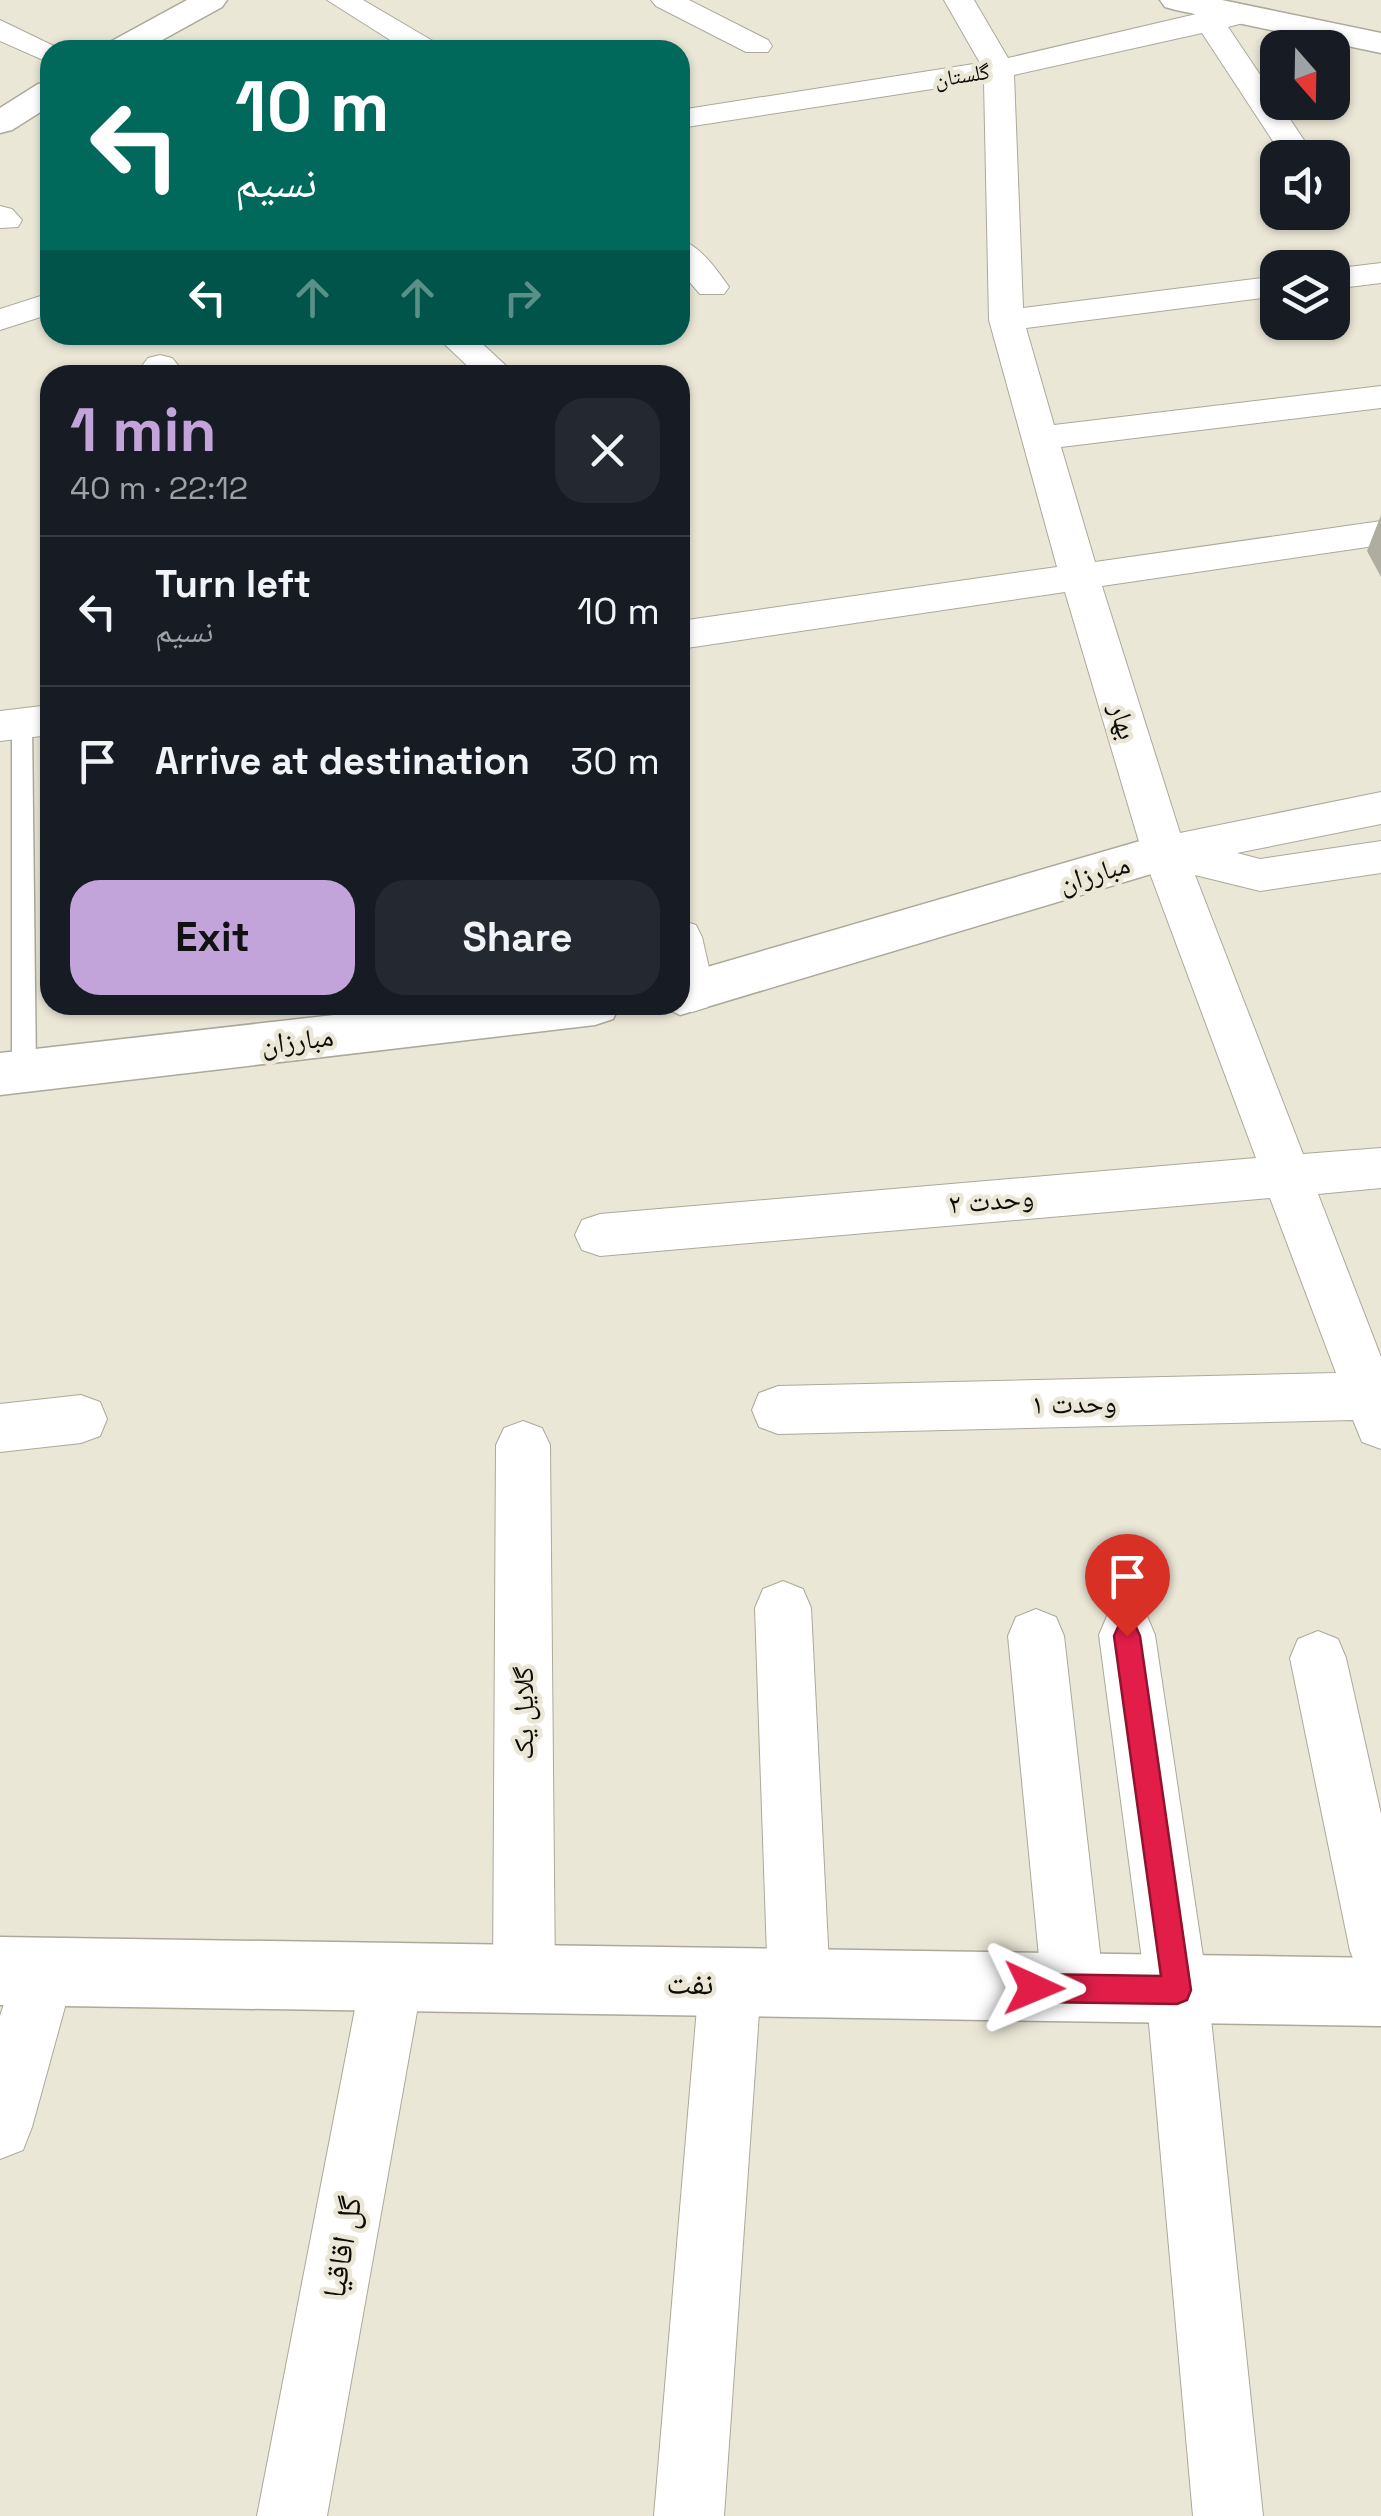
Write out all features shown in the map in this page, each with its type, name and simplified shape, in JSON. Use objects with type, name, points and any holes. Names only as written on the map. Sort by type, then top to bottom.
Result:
[{"type":"street","points":[[138,40],[211,0]]},
{"type":"street","points":[[342,0],[410,40]]},
{"type":"street","points":[[666,0],[757,46]]},
{"type":"street","name":"بهار","points":[[958,0],[999,69],[1006,320],[1079,575],[1164,852],[1376,1411]]},
{"type":"street","points":[[1176,0],[1225,17],[1381,43]]},
{"type":"street","points":[[1225,17],[1290,140]]},
{"type":"street","name":"گلستان","points":[[690,117],[999,69],[1225,17]]},
{"type":"street","points":[[0,29],[40,49]]},
{"type":"street","points":[[0,122],[40,97]]},
{"type":"street","points":[[690,262],[712,287]]},
{"type":"street","points":[[1350,277],[1381,273]]},
{"type":"street","points":[[1006,320],[1260,288]]},
{"type":"street","points":[[0,320],[40,306]]},
{"type":"street","points":[[464,345],[486,365]]},
{"type":"street","points":[[1042,438],[1381,397]]},
{"type":"street","points":[[690,633],[1381,533]]},
{"type":"street","name":"مبارزان","points":[[690,993],[1164,852],[1381,808]]},
{"type":"street","name":"مبارزان","points":[[1164,852],[1260,875],[1381,858]]},
{"type":"street","name":"مبارزان","points":[[12,1073],[509,1015]]},
{"type":"street","name":"وحدت ۲","points":[[600,1235],[1381,1168]]},
{"type":"street","name":"وحدت ۱","points":[[778,1410],[1376,1411]]},
{"type":"street","points":[[0,1428],[80,1419]]},
{"type":"street","name":"گلایل یک","points":[[523,1446],[524,1981]]},
{"type":"street","points":[[783,1608],[799,1985]]},
{"type":"street","points":[[1036,1636],[1074,1988]]},
{"type":"street","points":[[1127,1636],[1177,1990],[1228,2516]]},
{"type":"street","points":[[1318,1658],[1381,1950]]},
{"type":"street","points":[[0,2127],[21,1972]]},
{"type":"street","name":"نفت","points":[[21,1972],[1381,1992]]},
{"type":"street","name":"گل اقاقیا","points":[[292,2516],[392,1978]]},
{"type":"street","points":[[688,2516],[730,1984]]},
{"type":"lane","points":[[12,1073],[24,723]]},
{"type":"route","points":[[1034,1988],[1177,1990],[1127,1636]]}]
